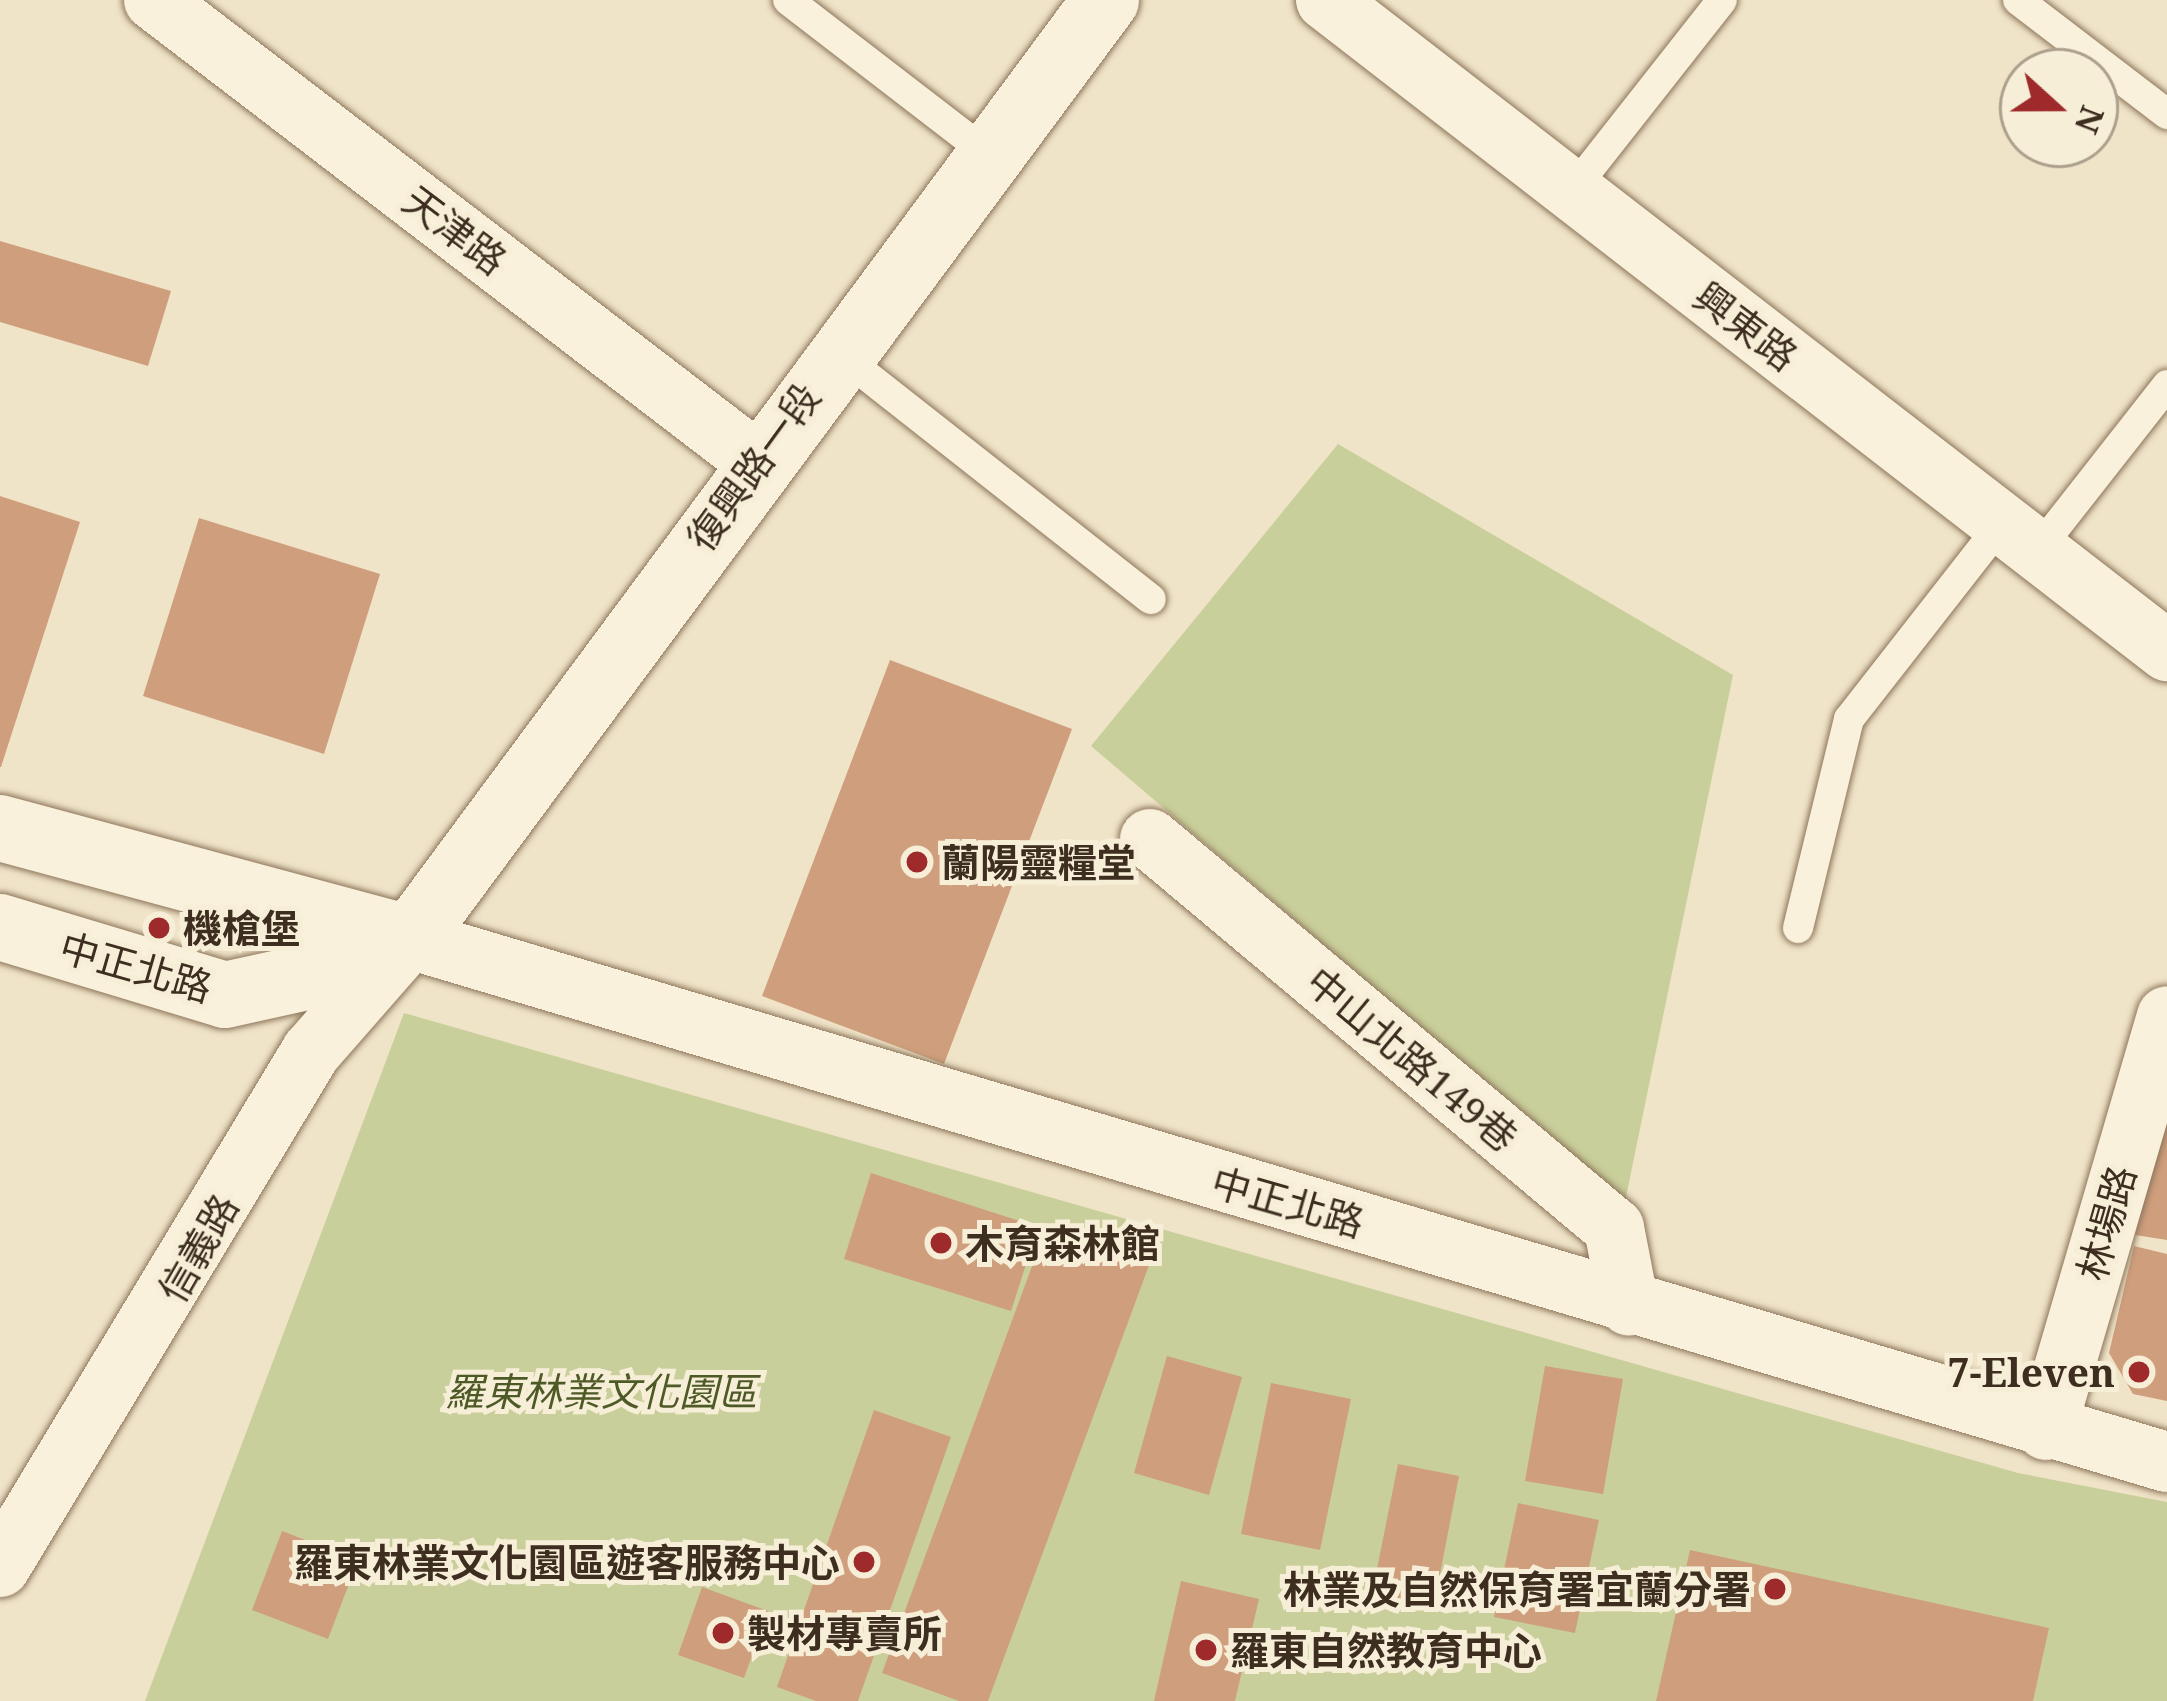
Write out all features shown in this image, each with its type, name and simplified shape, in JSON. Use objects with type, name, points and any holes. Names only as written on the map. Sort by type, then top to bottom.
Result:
[{"type":"main road","name":"復興路一段","points":[[410,940],[756,460],[1106,0]]},
{"type":"main road","name":"中正北路","points":[[0,828],[410,940]]},
{"type":"main road","name":"中正北路","points":[[0,927],[225,995],[339,970],[410,940]]},
{"type":"street","name":"天津路","points":[[154,0],[756,460]]},
{"type":"street","name":"興東路","points":[[1326,0],[2167,652]]},
{"type":"street","name":"中山北路149巷","points":[[1150,839],[1614,1228],[1629,1306]]},
{"type":"street","name":"中正北路","points":[[410,940],[2046,1430],[2167,1462]]},
{"type":"street","name":"信義路","points":[[0,1567],[311,1052],[410,940]]},
{"type":"street","name":"林場路","points":[[2046,1430],[2167,1016]]},
{"type":"lane","points":[[788,0],[988,154]]},
{"type":"lane","points":[[1571,192],[1722,0]]},
{"type":"lane","points":[[2018,0],[2167,114]]},
{"type":"lane","points":[[838,353],[1151,599]]},
{"type":"lane","points":[[1798,928],[1849,719],[2167,386]]},
{"type":"green space","points":[[1338,444],[1733,675],[1625,1202],[1091,746]]},
{"type":"green space","name":"羅東林業文化園區","points":[[404,1013],[2018,1473],[2167,1502],[2167,1701],[145,1701]]},
{"type":"building","points":[[0,241],[171,291],[148,366],[0,322]]},
{"type":"building","points":[[0,496],[80,522],[1,767],[0,767]]},
{"type":"building","points":[[199,518],[380,574],[324,754],[143,696]]},
{"type":"building","name":"蘭陽靈糧堂","points":[[890,660],[1072,729],[944,1064],[762,996]]},
{"type":"building","points":[[2167,1111],[2167,1240],[2135,1235]]},
{"type":"building","name":"木育森林館","points":[[871,1173],[1038,1227],[1011,1311],[844,1259]]},
{"type":"building","points":[[1048,1223],[1151,1260],[988,1701],[959,1701],[882,1673]]},
{"type":"building","points":[[2134,1246],[2167,1254],[2167,1401],[2133,1394],[2109,1353]]},
{"type":"building","points":[[1167,1356],[1242,1377],[1209,1495],[1134,1473]]},
{"type":"building","points":[[1545,1366],[1623,1379],[1603,1494],[1525,1481]]},
{"type":"building","points":[[1271,1383],[1351,1399],[1320,1550],[1241,1534]]},
{"type":"building","name":"羅東林業文化園區遊客服務中心","points":[[874,1410],[951,1437],[858,1701],[816,1701],[777,1687]]},
{"type":"building","points":[[1398,1464],[1459,1476],[1434,1605],[1372,1594]]},
{"type":"building","points":[[1518,1503],[1599,1520],[1575,1633],[1494,1617]]},
{"type":"building","points":[[282,1531],[358,1560],[328,1639],[252,1610]]},
{"type":"building","name":"林業及自然保育署宜蘭分署","points":[[1690,1550],[2049,1628],[2033,1701],[1656,1701]]},
{"type":"building","name":"羅東自然教育中心","points":[[1181,1581],[1259,1599],[1235,1701],[1154,1701]]},
{"type":"building","name":"製材專賣所","points":[[702,1587],[768,1611],[744,1678],[678,1655]]},
{"type":"place","name":"蘭陽靈糧堂","points":[[917,862]]},
{"type":"place","name":"機槍堡","points":[[159,928]]},
{"type":"place","name":"木育森林館","points":[[941,1243]]},
{"type":"place","name":"7-Eleven","points":[[2139,1372]]},
{"type":"place","name":"羅東林業文化園區遊客服務中心","points":[[864,1562]]},
{"type":"place","name":"林業及自然保育署宜蘭分署","points":[[1775,1589]]},
{"type":"place","name":"製材專賣所","points":[[723,1633]]},
{"type":"place","name":"羅東自然教育中心","points":[[1206,1650]]}]
